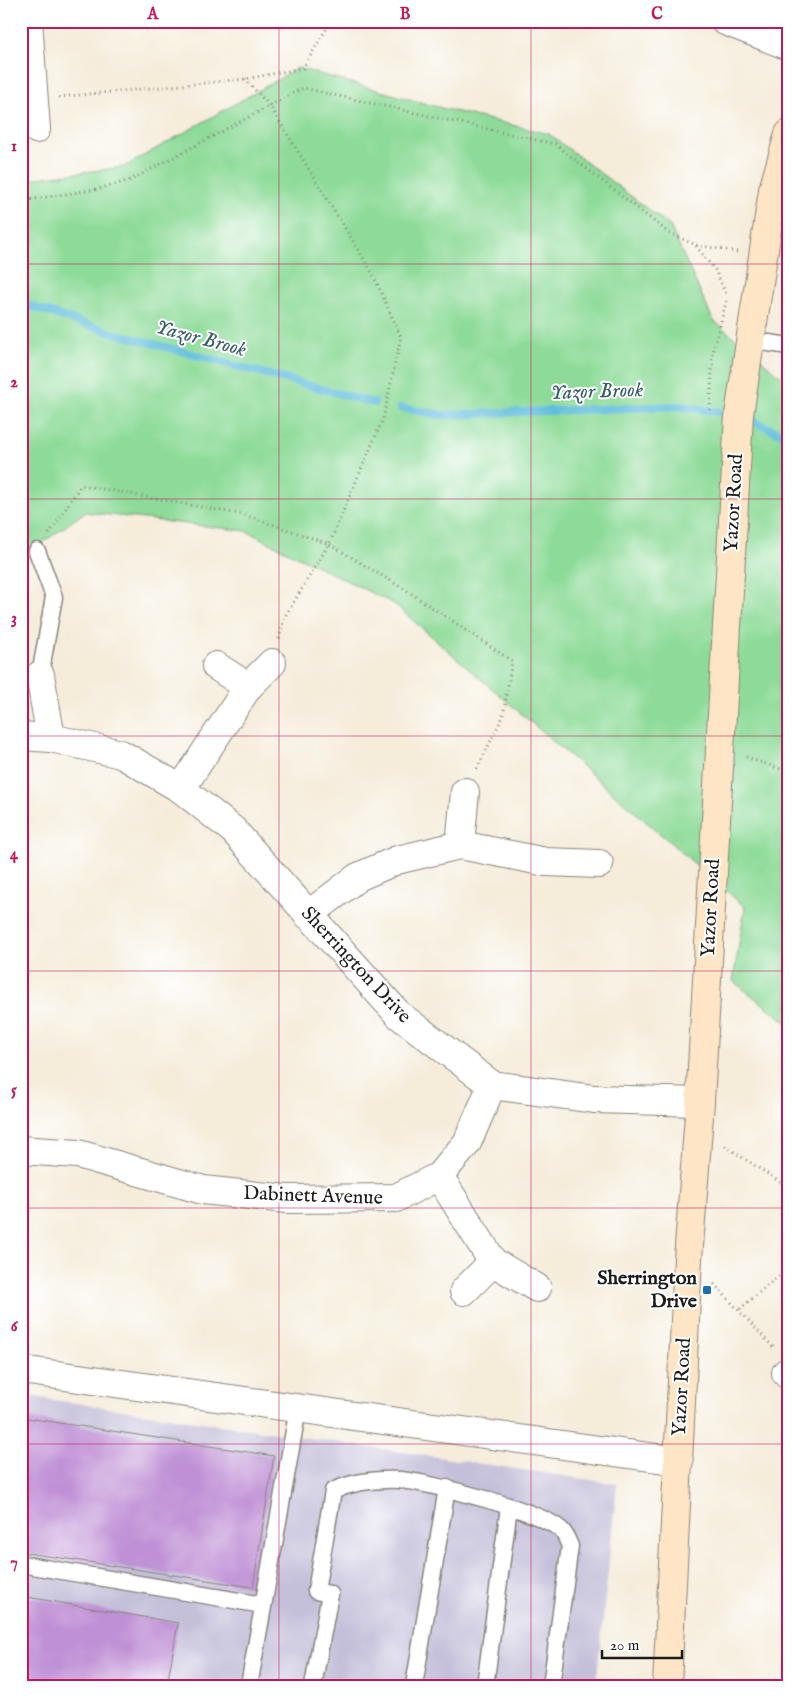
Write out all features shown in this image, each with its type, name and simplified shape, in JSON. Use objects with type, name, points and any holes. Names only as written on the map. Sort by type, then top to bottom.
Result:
[{"type":"street","points":[[28,21],[36,129]]},
{"type":"street","points":[[724,21],[789,46]]},
{"type":"street","name":"Yazor Road","points":[[667,1686],[688,1259],[699,1113],[740,416],[749,340],[751,254],[781,191],[789,134]]},
{"type":"street","points":[[181,789],[248,687],[272,664]]},
{"type":"street","points":[[216,666],[248,687]]},
{"type":"street","points":[[40,674],[51,738]]},
{"type":"street","name":"Sherrington Drive","points":[[21,736],[51,738],[121,754],[181,789],[234,830],[399,1015],[492,1085],[699,1113]]},
{"type":"street","points":[[460,845],[465,792]]},
{"type":"street","points":[[308,915],[358,877],[397,860],[460,845],[546,862],[599,864]]},
{"type":"street","name":"Dabinett Avenue","points":[[21,1150],[78,1154],[203,1190],[287,1199],[396,1198],[438,1176],[467,1143],[492,1085]]},
{"type":"street","points":[[438,1176],[493,1262],[537,1288]]},
{"type":"street","points":[[464,1291],[493,1262]]},
{"type":"street","points":[[21,1370],[679,1461]]},
{"type":"lane","points":[[749,340],[789,346]]},
{"type":"lane","points":[[38,551],[54,597],[40,674]]},
{"type":"lane","points":[[249,1686],[298,1408]]},
{"type":"lane","points":[[313,1686],[330,1594],[316,1591],[333,1491],[350,1483],[401,1480],[447,1488],[509,1507],[543,1518],[563,1531],[570,1546],[551,1686]]},
{"type":"lane","points":[[414,1686],[447,1488]]},
{"type":"lane","points":[[485,1686],[509,1507]]},
{"type":"lane","points":[[21,1564],[263,1605]]},
{"type":"path","points":[[34,99],[245,79],[303,68],[331,21]]},
{"type":"path","points":[[245,79],[270,106],[374,274],[401,337],[383,419],[329,544],[284,618],[272,664]]},
{"type":"path","points":[[21,202],[98,189],[131,180],[303,88],[555,144],[670,233],[696,246],[751,254]]},
{"type":"path","points":[[696,246],[715,270],[727,296]]},
{"type":"path","points":[[736,261],[751,254]]},
{"type":"path","points":[[711,393],[713,352],[730,288]]},
{"type":"path","points":[[38,551],[81,485],[245,515],[329,544],[406,590],[512,661],[503,716],[465,792]]},
{"type":"path","points":[[720,748],[789,772]]},
{"type":"path","points":[[699,1113],[729,1149],[789,1188]]},
{"type":"path","points":[[688,1259],[740,1310],[784,1367]]},
{"type":"path","points":[[740,1310],[789,1267]]},
{"type":"shaded area","points":[[21,1395],[617,1484],[596,1686],[21,1686]]},
{"type":"green space","points":[[298,68],[445,109],[549,134],[670,226],[713,320],[789,383],[789,1024],[733,981],[745,907],[394,604],[246,531],[85,512],[21,558],[21,180],[124,167]]},
{"type":"building","points":[[21,1417],[274,1456],[253,1587],[21,1552]]},
{"type":"building","points":[[21,1596],[178,1623],[167,1686],[21,1686]]},
{"type":"waterway","name":"Yazor Brook","points":[[21,303],[110,332],[374,403]]},
{"type":"waterway","name":"Yazor Brook","points":[[401,408],[442,415],[679,406],[739,415],[789,437]]},
{"type":"place","name":"Sherrington Drive","points":[[707,1290]]}]
